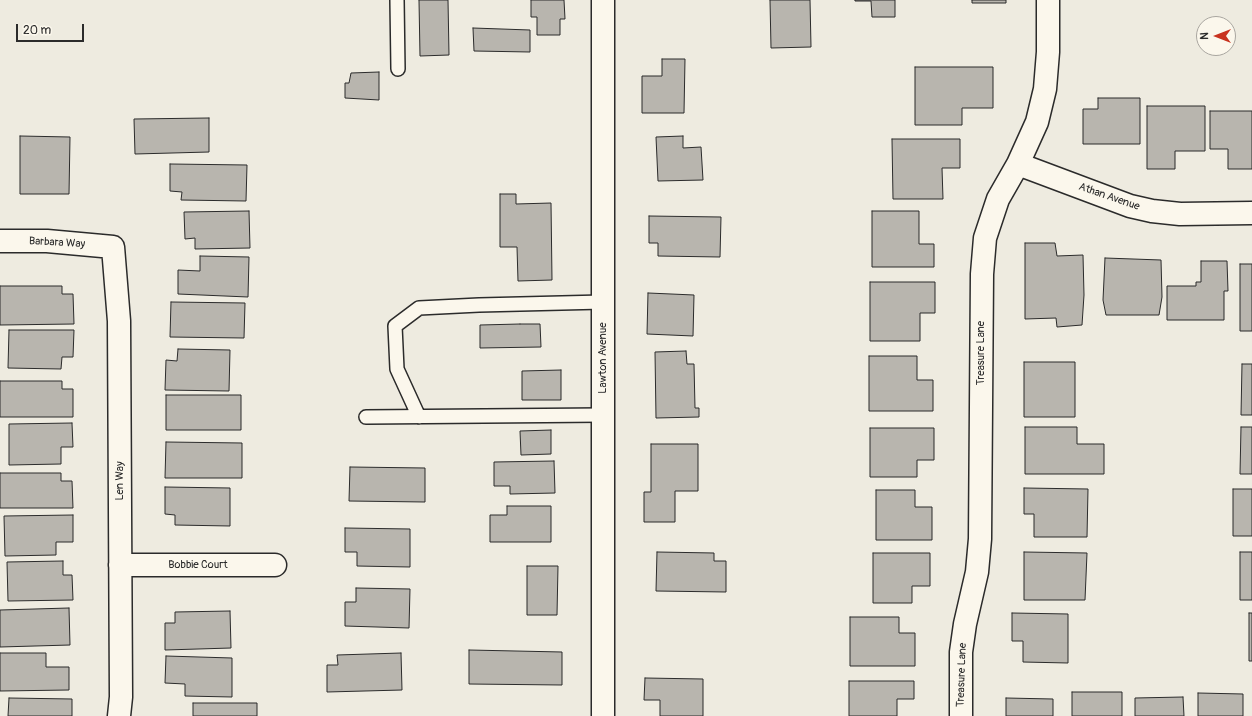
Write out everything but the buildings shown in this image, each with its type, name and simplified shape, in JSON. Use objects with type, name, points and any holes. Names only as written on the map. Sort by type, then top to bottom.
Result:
[{"type":"street","name":"Lawton Avenue","points":[[603,0],[603,716]]},
{"type":"street","name":"Treasure Lane","points":[[961,716],[961,652],[965,624],[977,572],[980,539],[982,274],[985,238],[998,199],[1018,164],[1037,122],[1045,89],[1048,52],[1048,0]]},
{"type":"street","name":"Athan Avenue","points":[[1018,164],[1130,206],[1180,214],[1252,213]]},
{"type":"street","name":"Barbara Way","points":[[0,241],[47,241],[113,247]]},
{"type":"street","name":"Len Way","points":[[113,247],[119,321],[121,697],[119,716]]},
{"type":"street","name":"Bobbie Court","points":[[120,565],[275,565]]},
{"type":"lane","points":[[397,0],[398,70]]},
{"type":"lane","points":[[419,416],[397,369],[395,326],[419,308],[603,302]]},
{"type":"lane","points":[[366,417],[603,415]]}]
